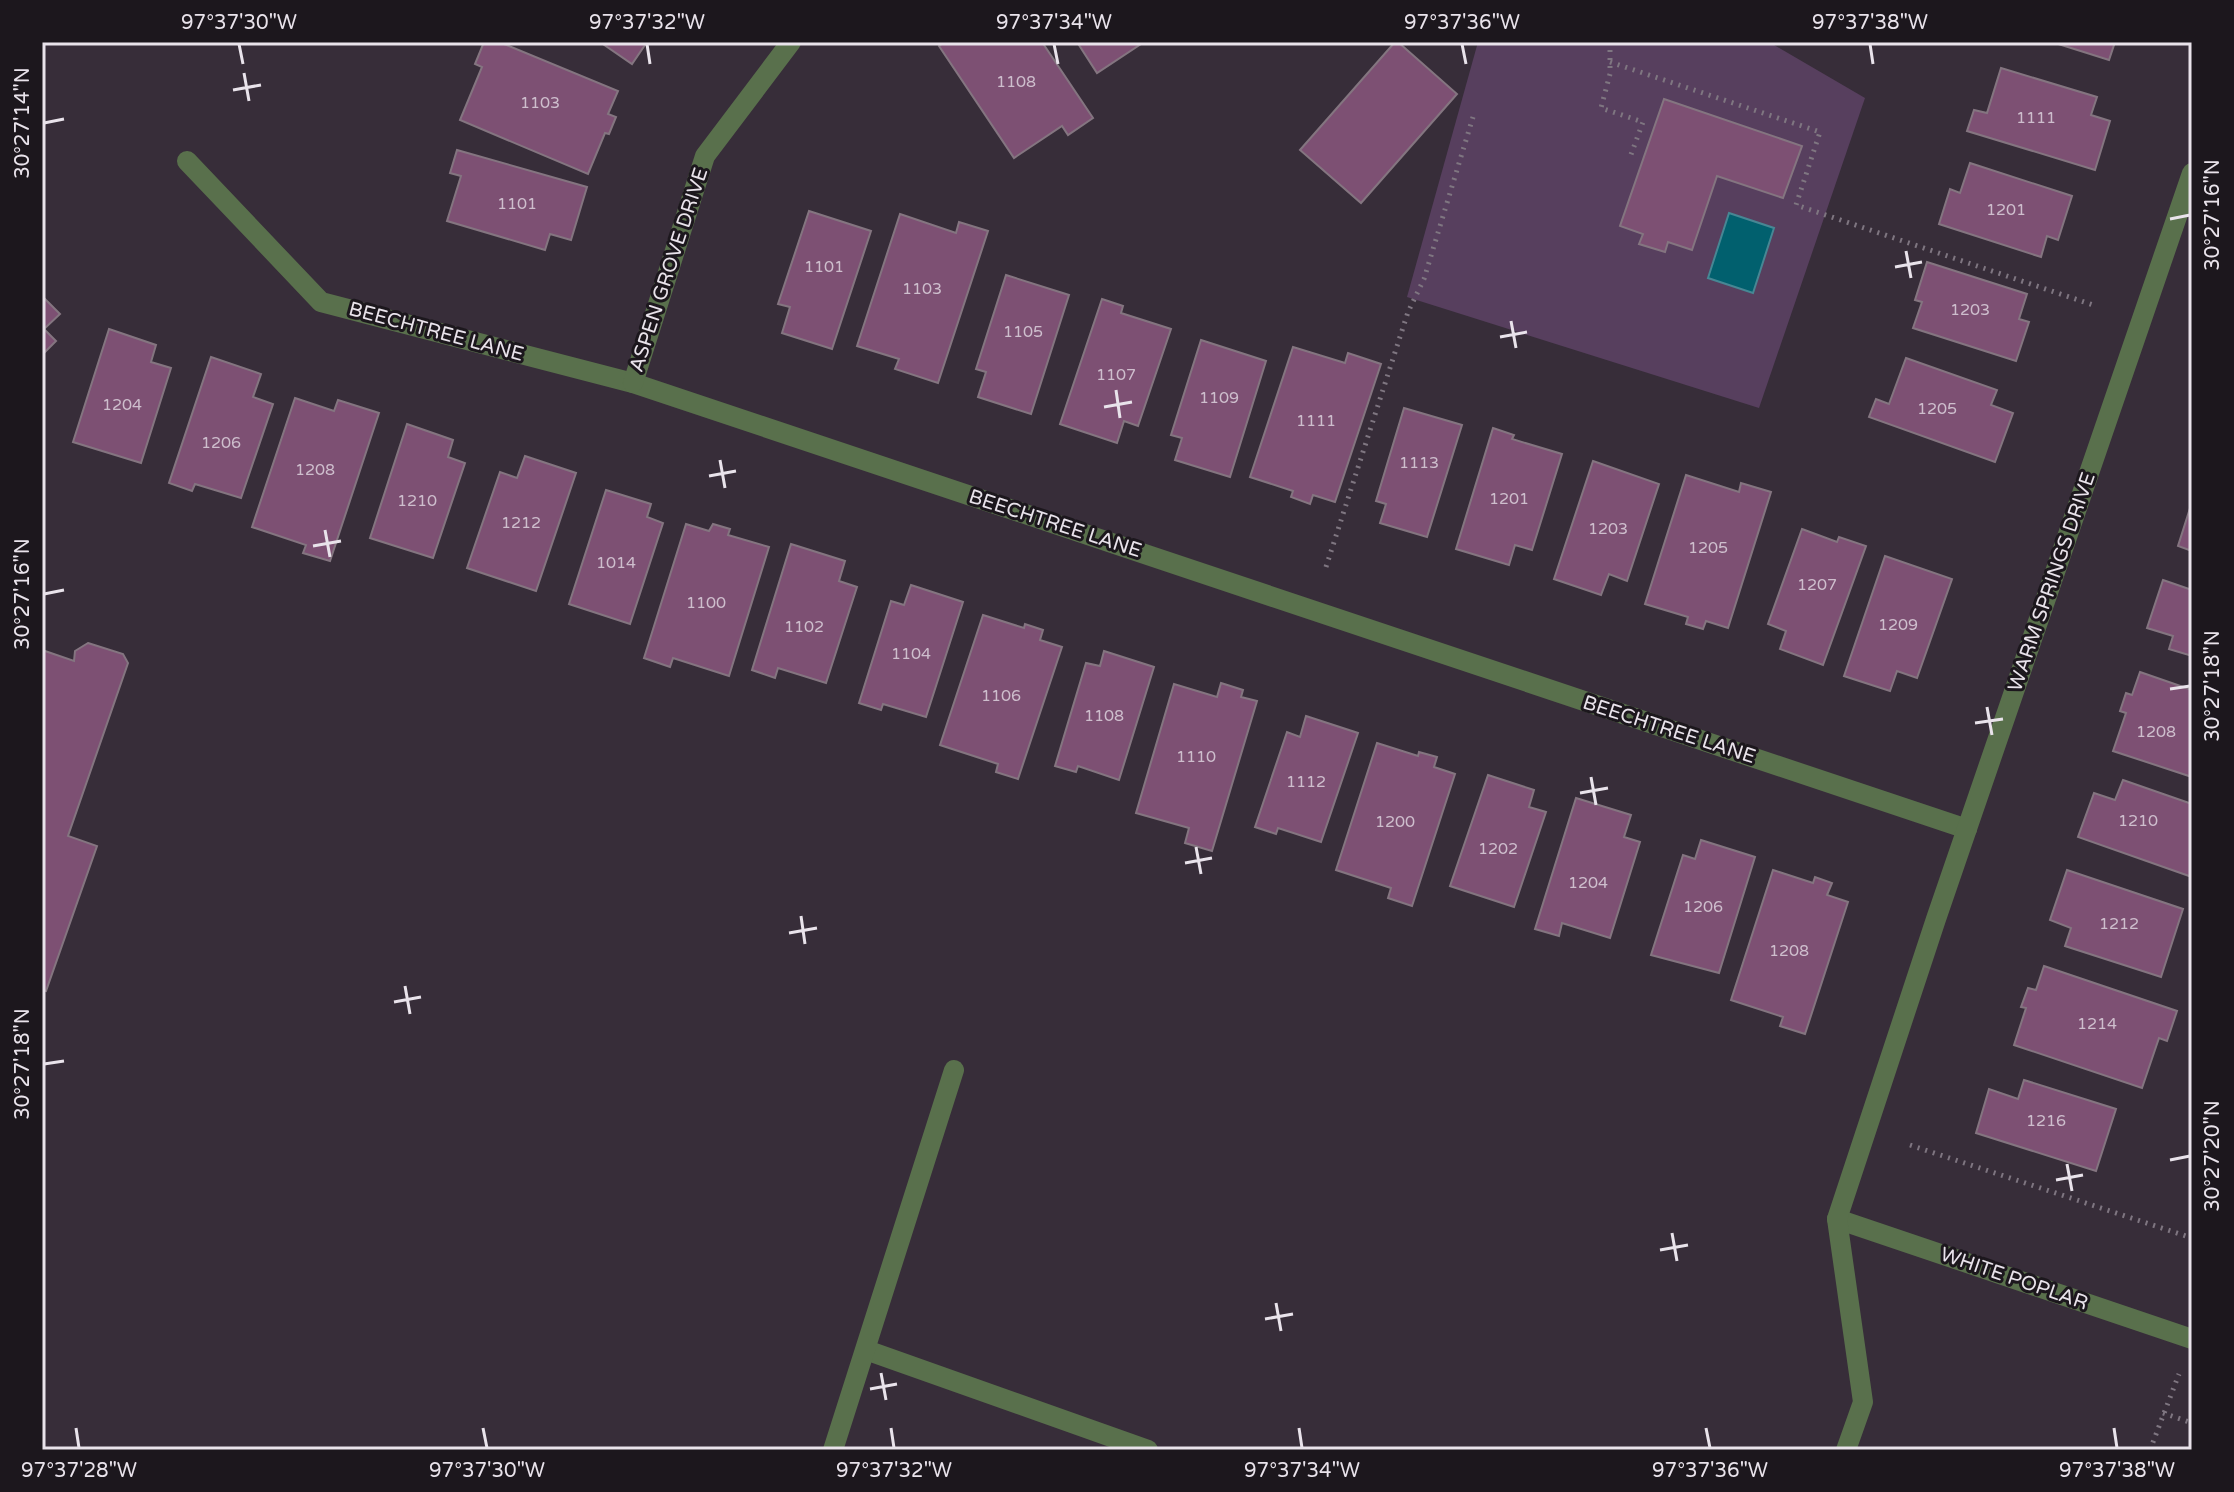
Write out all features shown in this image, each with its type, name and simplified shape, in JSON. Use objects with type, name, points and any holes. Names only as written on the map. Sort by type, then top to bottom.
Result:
[{"type":"street","name":"ASPEN GROVE DRIVE","points":[[633,383],[705,156],[791,42]]},
{"type":"street","name":"BEECHTREE LANE","points":[[187,161],[321,302],[633,383],[1967,829]]},
{"type":"street","name":"WARM SPRINGS DRIVE","points":[[1837,1219],[2192,173]]},
{"type":"street","points":[[833,1450],[954,1070]]},
{"type":"street","name":"WHITE POPLAR","points":[[1837,1219],[2192,1339]]},
{"type":"street","points":[[1837,1219],[1863,1402],[1846,1450]]},
{"type":"street","points":[[866,1350],[1148,1450]]},
{"type":"path","points":[[1610,42],[1610,74],[1601,108],[1643,122],[1629,160]]},
{"type":"path","points":[[1610,62],[1820,132],[1796,205],[2096,306]]},
{"type":"path","points":[[1326,567],[1408,312],[1424,279],[1473,117]]},
{"type":"path","points":[[1910,1145],[2192,1238]]},
{"type":"path","points":[[2150,1450],[2180,1371]]},
{"type":"path","points":[[2163,1413],[2192,1423]]},
{"type":"shaded area","points":[[1478,42],[1769,42],[1865,98],[1759,408],[1407,297]]},
{"type":"water","points":[[1729,213],[1774,228],[1753,293],[1708,278]]},
{"type":"building","points":[[484,42],[499,42],[618,91],[608,114],[616,117],[609,134],[605,133],[588,174],[460,120],[482,67],[475,64]]},
{"type":"building","points":[[600,42],[647,42],[632,64]]},
{"type":"building","points":[[945,42],[1042,42],[1093,118],[1068,135],[1062,126],[1014,158],[939,46]]},
{"type":"building","points":[[1077,42],[1144,42],[1097,73]]},
{"type":"building","points":[[1395,42],[1457,94],[1361,203],[1300,150]]},
{"type":"building","points":[[2052,42],[2115,42],[2109,60]]},
{"type":"building","points":[[2001,68],[2097,97],[2091,115],[2110,121],[2095,170],[1967,131],[1974,110],[1987,113]]},
{"type":"building","points":[[1664,99],[1802,146],[1783,198],[1717,176],[1692,250],[1668,242],[1665,252],[1639,244],[1643,234],[1620,226]]},
{"type":"building","points":[[457,150],[587,187],[571,240],[550,234],[545,250],[447,221],[461,176],[450,173]]},
{"type":"building","points":[[1970,163],[2072,196],[2058,240],[2047,236],[2041,257],[1939,224],[1950,189],[1960,193]]},
{"type":"building","points":[[809,211],[871,231],[832,349],[782,333],[790,307],[778,304]]},
{"type":"building","points":[[900,214],[956,233],[959,222],[988,231],[938,383],[895,369],[899,359],[857,346]]},
{"type":"building","points":[[1927,262],[2027,294],[2019,319],[2029,322],[2016,361],[1913,328],[1922,302],[1915,300]]},
{"type":"building","points":[[1006,275],[1069,295],[1031,414],[978,397],[986,372],[976,369]]},
{"type":"building","points":[[42,296],[60,314],[44,329],[56,341],[42,355]]},
{"type":"building","points":[[1102,299],[1123,306],[1121,313],[1171,329],[1138,426],[1124,421],[1117,443],[1060,424]]},
{"type":"building","points":[[109,329],[156,345],[151,362],[171,368],[141,463],[73,442]]},
{"type":"building","points":[[1201,340],[1266,361],[1230,477],[1175,460],[1182,438],[1171,435]]},
{"type":"building","points":[[1293,347],[1345,363],[1348,353],[1381,364],[1335,502],[1313,495],[1310,504],[1291,497],[1293,491],[1250,477]]},
{"type":"building","points":[[211,357],[261,374],[253,397],[273,404],[241,498],[195,484],[192,491],[169,483]]},
{"type":"building","points":[[1906,358],[1997,390],[1991,405],[2013,413],[1995,462],[1869,417],[1876,399],[1889,404]]},
{"type":"building","points":[[295,398],[334,411],[338,400],[379,413],[330,561],[303,553],[306,545],[252,527]]},
{"type":"building","points":[[1404,408],[1462,425],[1427,537],[1380,523],[1386,504],[1376,501]]},
{"type":"building","points":[[407,424],[453,440],[448,457],[465,463],[433,558],[370,538]]},
{"type":"building","points":[[1493,428],[1514,435],[1512,439],[1562,454],[1532,550],[1515,545],[1509,565],[1456,549]]},
{"type":"building","points":[[525,456],[576,473],[536,591],[467,568],[500,472],[517,478]]},
{"type":"building","points":[[1593,461],[1659,484],[1627,581],[1609,574],[1601,595],[1554,579]]},
{"type":"building","points":[[1686,475],[1739,492],[1741,483],[1771,492],[1728,628],[1706,621],[1703,629],[1686,624],[1688,617],[1645,604]]},
{"type":"building","points":[[606,490],[651,504],[647,517],[663,523],[630,624],[569,604]]},
{"type":"building","points":[[2192,502],[2192,551],[2178,546]]},
{"type":"building","points":[[686,524],[709,531],[713,524],[730,529],[728,535],[769,547],[729,676],[673,658],[670,667],[644,658]]},
{"type":"building","points":[[1802,529],[1837,542],[1839,537],[1866,546],[1823,665],[1780,649],[1786,631],[1768,624]]},
{"type":"building","points":[[791,544],[845,561],[839,581],[857,587],[826,683],[778,668],[775,678],[752,670]]},
{"type":"building","points":[[1885,556],[1952,579],[1917,678],[1897,671],[1890,691],[1844,676]]},
{"type":"building","points":[[2163,580],[2192,590],[2192,656],[2169,649],[2173,636],[2147,628]]},
{"type":"building","points":[[911,585],[963,602],[926,717],[883,704],[881,710],[859,703],[891,601],[904,605]]},
{"type":"building","points":[[983,615],[1024,628],[1025,624],[1043,630],[1040,640],[1062,647],[1018,779],[996,772],[998,764],[940,745]]},
{"type":"building","points":[[88,643],[123,654],[128,663],[68,836],[97,846],[46,991],[42,990],[42,650],[74,661],[75,651]]},
{"type":"building","points":[[1104,651],[1154,667],[1119,780],[1078,766],[1076,772],[1055,766],[1086,663],[1100,666]]},
{"type":"building","points":[[2140,672],[2192,690],[2192,777],[2113,751],[2126,713],[2120,711],[2126,693],[2132,695]]},
{"type":"building","points":[[1221,683],[1243,690],[1241,697],[1257,701],[1212,851],[1185,843],[1189,828],[1136,813],[1174,684],[1217,697]]},
{"type":"building","points":[[1306,716],[1358,733],[1321,842],[1278,828],[1276,834],[1255,827],[1287,732],[1300,737]]},
{"type":"building","points":[[1377,743],[1418,756],[1419,752],[1437,757],[1434,767],[1455,774],[1412,906],[1388,898],[1391,888],[1336,870]]},
{"type":"building","points":[[1488,775],[1534,790],[1529,807],[1546,812],[1514,907],[1450,886]]},
{"type":"building","points":[[2123,780],[2192,804],[2192,877],[2078,837],[2094,793],[2115,800]]},
{"type":"building","points":[[1576,798],[1631,815],[1624,837],[1640,842],[1610,938],[1562,923],[1559,936],[1535,929]]},
{"type":"building","points":[[1701,840],[1755,857],[1719,973],[1651,955],[1683,855],[1695,859]]},
{"type":"building","points":[[1773,870],[1813,883],[1815,877],[1832,883],[1827,895],[1848,902],[1805,1034],[1780,1026],[1783,1017],[1731,1000]]},
{"type":"building","points":[[2067,870],[2183,909],[2161,977],[2065,946],[2071,928],[2050,920]]},
{"type":"building","points":[[2044,966],[2177,1011],[2167,1041],[2159,1038],[2142,1088],[2014,1045],[2026,1008],[2021,1007],[2028,988],[2036,990]]},
{"type":"building","points":[[2024,1080],[2116,1109],[2096,1171],[1976,1133],[1989,1089],[2018,1099]]}]
